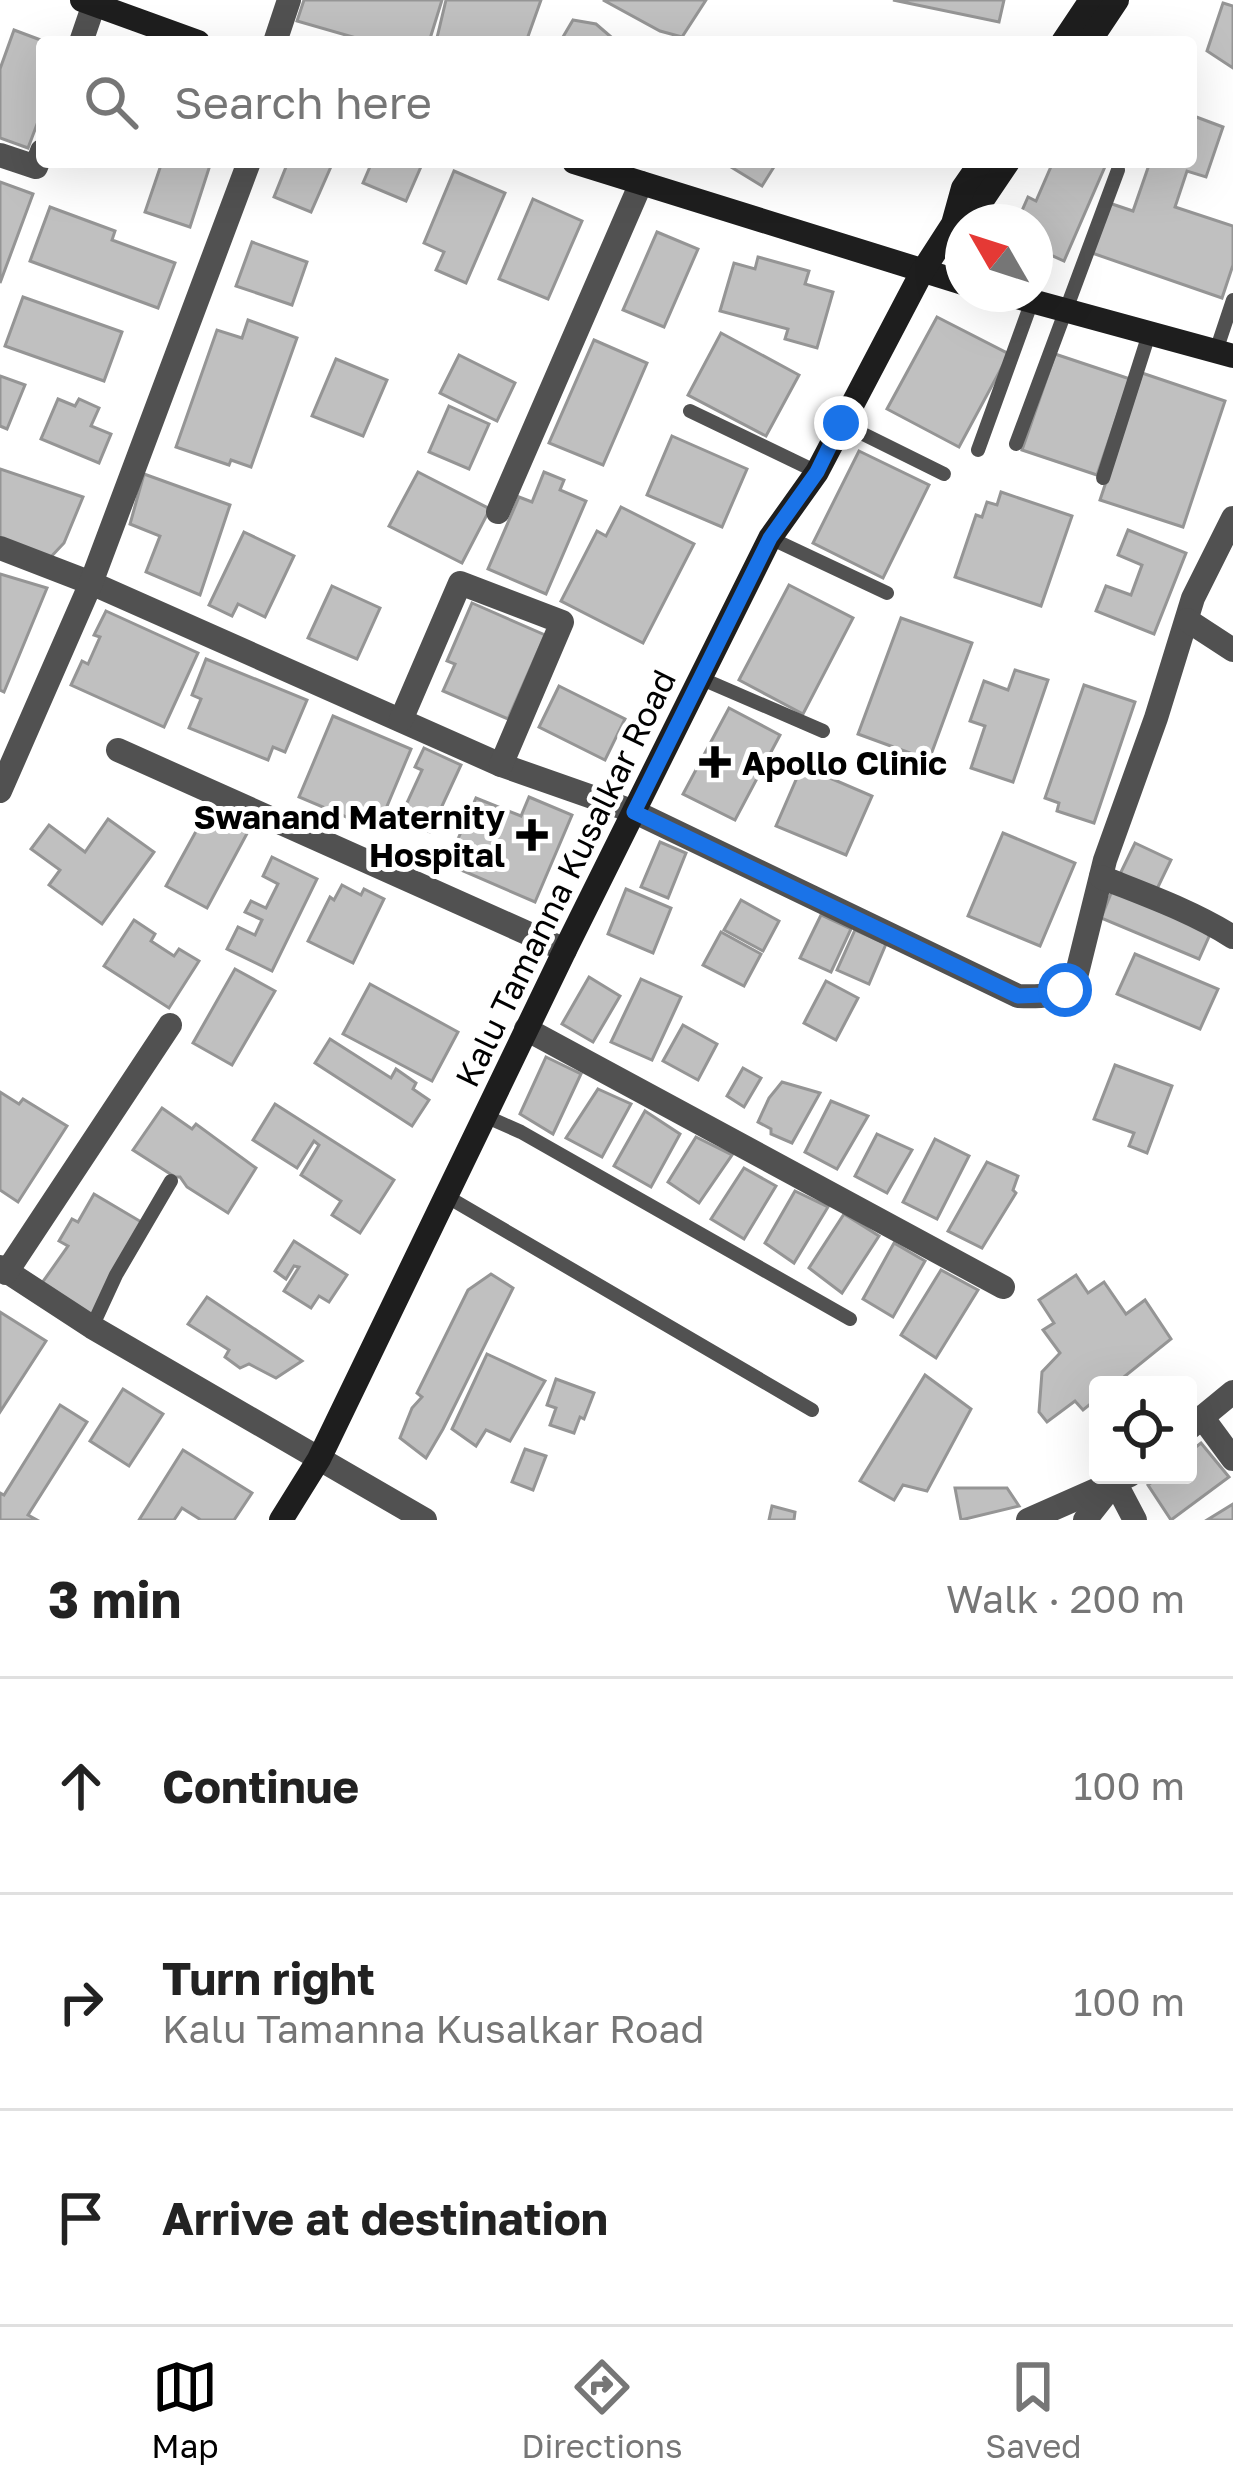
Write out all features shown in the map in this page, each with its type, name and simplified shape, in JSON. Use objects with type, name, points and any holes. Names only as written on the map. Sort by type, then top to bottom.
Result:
[{"type":"main road","points":[[1067,36],[1091,0]]},
{"type":"main road","points":[[1093,36],[1117,0]]},
{"type":"main road","points":[[88,2],[182,36]]},
{"type":"main road","points":[[593,168],[945,278]]},
{"type":"main road","points":[[959,204],[977,168]]},
{"type":"main road","points":[[977,204],[1004,168]]},
{"type":"main road","name":"Kalu Tamanna Kusalkar Road","points":[[281,1520],[319,1459],[770,538],[817,472],[945,236]]},
{"type":"main road","points":[[1053,307],[1224,354]]},
{"type":"street","points":[[277,36],[289,0]]},
{"type":"street","points":[[82,36],[88,2]]},
{"type":"street","points":[[0,155],[36,167]]},
{"type":"street","points":[[0,791],[92,583],[246,168]]},
{"type":"street","points":[[497,512],[641,183]]},
{"type":"street","points":[[0,548],[92,583],[501,766],[634,812],[1018,996],[1055,994],[1075,981],[1101,877],[1193,598],[1233,518]]},
{"type":"street","points":[[401,720],[460,583],[562,622],[501,766]]},
{"type":"street","points":[[1186,620],[1233,650]]},
{"type":"street","points":[[118,750],[565,950]]},
{"type":"street","points":[[1101,877],[1161,900],[1233,937]]},
{"type":"street","points":[[170,1025],[3,1270],[92,1327],[425,1520]]},
{"type":"street","points":[[526,1030],[1003,1286]]},
{"type":"street","points":[[1197,1421],[1233,1392]]},
{"type":"street","points":[[1197,1425],[1233,1459]]},
{"type":"street","points":[[1028,1520],[1109,1484]]},
{"type":"street","points":[[1085,1520],[1118,1484]]},
{"type":"street","points":[[1125,1484],[1135,1520]]},
{"type":"lane","points":[[1016,444],[1118,170]]},
{"type":"lane","points":[[1224,354],[1233,300]]},
{"type":"lane","points":[[978,450],[1028,312]]},
{"type":"lane","points":[[1103,478],[1149,334]]},
{"type":"lane","points":[[690,411],[817,472]]},
{"type":"lane","points":[[841,423],[944,474]]},
{"type":"lane","points":[[770,538],[887,592]]},
{"type":"lane","points":[[700,678],[823,731]]},
{"type":"lane","points":[[484,1116],[521,1132],[850,1318]]},
{"type":"lane","points":[[92,1327],[116,1275],[171,1181]]},
{"type":"lane","points":[[446,1196],[812,1410]]},
{"type":"building","points":[[304,0],[442,0],[431,36],[349,36],[297,21]]},
{"type":"building","points":[[446,0],[541,0],[528,36],[437,36]]},
{"type":"building","points":[[603,0],[706,0],[683,36],[660,31]]},
{"type":"building","points":[[893,0],[1004,0],[999,22]]},
{"type":"building","points":[[1223,3],[1233,6],[1233,68],[1207,51]]},
{"type":"building","points":[[573,20],[596,24],[610,36],[564,36]]},
{"type":"building","points":[[14,30],[36,38],[36,127],[28,148],[0,138],[0,69]]},
{"type":"building","points":[[1197,117],[1223,127],[1206,177],[1187,171],[1175,207],[1233,226],[1233,265],[1222,298],[1092,253],[1109,203],[1133,211],[1148,168],[1197,168]]},
{"type":"building","points":[[160,168],[209,168],[190,227],[145,212]]},
{"type":"building","points":[[286,168],[330,168],[311,212],[274,197]]},
{"type":"building","points":[[369,168],[420,168],[406,201],[363,183]]},
{"type":"building","points":[[733,168],[773,168],[762,186]]},
{"type":"building","points":[[1050,168],[1104,168],[1064,261],[1053,256],[1053,204],[1025,204],[1028,197],[1036,201]]},
{"type":"building","points":[[454,171],[505,193],[466,283],[436,270],[444,252],[424,243]]},
{"type":"building","points":[[0,182],[33,194],[0,283]]},
{"type":"building","points":[[533,199],[582,221],[548,299],[499,279]]},
{"type":"building","points":[[50,207],[115,231],[112,240],[175,263],[158,308],[30,261]]},
{"type":"building","points":[[657,232],[698,249],[664,327],[623,310]]},
{"type":"building","points":[[252,242],[307,262],[292,305],[236,286]]},
{"type":"building","points":[[758,257],[809,271],[805,284],[833,292],[817,348],[785,339],[788,329],[720,311],[734,263],[755,269]]},
{"type":"building","points":[[23,297],[122,332],[104,381],[5,346]]},
{"type":"building","points":[[937,317],[1009,354],[959,447],[887,409]]},
{"type":"building","points":[[248,320],[297,338],[251,467],[231,460],[229,465],[176,447],[217,330],[242,338]]},
{"type":"building","points":[[721,333],[799,375],[766,436],[688,395]]},
{"type":"building","points":[[594,340],[647,363],[603,465],[549,443]]},
{"type":"building","points":[[1055,354],[1130,379],[1097,475],[1022,450]]},
{"type":"building","points":[[459,355],[515,383],[497,421],[440,393]]},
{"type":"building","points":[[336,359],[387,380],[363,436],[312,416]]},
{"type":"building","points":[[1142,373],[1225,401],[1183,527],[1100,500]]},
{"type":"building","points":[[0,376],[25,385],[7,429],[0,426]]},
{"type":"building","points":[[58,399],[75,406],[79,399],[99,408],[91,426],[111,434],[99,463],[41,439]]},
{"type":"building","points":[[449,406],[489,424],[469,469],[429,452]]},
{"type":"building","points":[[672,436],[747,469],[722,527],[647,495]]},
{"type":"building","points":[[859,451],[929,485],[883,578],[813,543]]},
{"type":"building","points":[[0,469],[83,497],[64,543],[47,561],[0,543]]},
{"type":"building","points":[[418,472],[490,509],[462,563],[389,526]]},
{"type":"building","points":[[544,472],[564,480],[560,490],[586,501],[546,594],[488,569],[519,497],[532,502]]},
{"type":"building","points":[[144,474],[230,505],[200,595],[146,572],[160,536],[130,524]]},
{"type":"building","points":[[1001,492],[1072,516],[1041,606],[955,577],[976,515],[982,517],[987,502],[997,505]]},
{"type":"building","points":[[621,507],[694,544],[643,643],[561,601],[597,531],[606,536]]},
{"type":"building","points":[[1128,530],[1186,553],[1154,634],[1096,611],[1106,586],[1131,595],[1142,565],[1118,555]]},
{"type":"building","points":[[244,532],[294,556],[265,617],[238,604],[232,616],[209,605]]},
{"type":"building","points":[[0,574],[47,588],[4,692],[0,690]]},
{"type":"building","points":[[789,585],[853,618],[803,714],[739,680]]},
{"type":"building","points":[[332,586],[380,608],[357,659],[308,638]]},
{"type":"building","points":[[472,603],[545,635],[508,719],[443,691],[455,664],[447,661]]},
{"type":"building","points":[[106,611],[198,653],[164,727],[71,685],[82,661],[88,664],[100,637],[94,635]]},
{"type":"building","points":[[901,618],[972,643],[929,760],[858,734]]},
{"type":"building","points":[[206,659],[307,700],[285,752],[273,747],[268,760],[189,728],[201,699],[192,695]]},
{"type":"building","points":[[1015,670],[1048,680],[1013,782],[971,768],[985,726],[970,721],[984,681],[1008,690]]},
{"type":"building","points":[[1084,685],[1135,702],[1094,823],[1057,811],[1059,803],[1045,798]]},
{"type":"building","points":[[559,686],[625,719],[605,760],[539,727]]},
{"type":"building","points":[[729,708],[780,735],[735,820],[683,794]]},
{"type":"building","points":[[333,716],[411,749],[377,830],[299,797]]},
{"type":"building","points":[[424,748],[461,765],[430,832],[400,818],[422,770],[415,767]]},
{"type":"building","points":[[802,766],[872,796],[846,855],[776,826]]},
{"type":"building","points":[[529,797],[572,815],[535,902],[447,864],[476,798],[521,816]]},
{"type":"building","points":[[211,804],[251,826],[207,908],[166,886]]},
{"type":"building","points":[[108,819],[154,852],[102,924],[49,885],[60,870],[31,849],[49,825],[85,852]]},
{"type":"building","points":[[1003,833],[1075,863],[1040,946],[968,916]]},
{"type":"building","points":[[660,842],[686,853],[668,898],[641,887]]},
{"type":"building","points":[[1135,843],[1171,860],[1156,891],[1120,874]]},
{"type":"building","points":[[272,857],[317,879],[272,971],[227,949],[238,927],[255,935],[262,920],[245,912],[251,901],[266,908],[278,884],[263,876]]},
{"type":"building","points":[[342,885],[384,899],[353,963],[308,941],[330,897],[334,900]]},
{"type":"building","points":[[626,889],[671,908],[653,953],[608,934]]},
{"type":"building","points":[[1112,891],[1211,932],[1199,959],[1101,918]]},
{"type":"building","points":[[741,900],[779,921],[763,951],[724,930]]},
{"type":"building","points":[[821,915],[851,929],[831,972],[800,958]]},
{"type":"building","points":[[134,920],[155,934],[151,941],[174,956],[179,949],[199,961],[169,1008],[104,966]]},
{"type":"building","points":[[855,930],[886,944],[869,984],[837,970]]},
{"type":"building","points":[[721,932],[761,954],[744,986],[703,965]]},
{"type":"building","points":[[1135,954],[1218,989],[1200,1029],[1117,994]]},
{"type":"building","points":[[235,969],[275,991],[232,1065],[193,1043]]},
{"type":"building","points":[[589,977],[620,996],[593,1042],[562,1024]]},
{"type":"building","points":[[641,979],[681,997],[652,1060],[611,1042]]},
{"type":"building","points":[[826,981],[858,998],[836,1040],[804,1023]]},
{"type":"building","points":[[370,984],[458,1032],[432,1081],[343,1034]]},
{"type":"building","points":[[683,1025],[717,1044],[698,1080],[663,1061]]},
{"type":"building","points":[[330,1039],[391,1078],[396,1069],[416,1083],[413,1089],[429,1100],[412,1126],[315,1063]]},
{"type":"building","points":[[546,1057],[581,1074],[553,1134],[520,1114]]},
{"type":"building","points":[[1115,1065],[1172,1086],[1147,1153],[1129,1146],[1134,1133],[1094,1119]]},
{"type":"building","points":[[743,1068],[761,1078],[744,1107],[727,1096]]},
{"type":"building","points":[[782,1082],[820,1093],[792,1143],[758,1122]]},
{"type":"building","points":[[598,1089],[631,1104],[602,1157],[566,1138]]},
{"type":"building","points":[[0,1092],[19,1104],[23,1099],[67,1126],[18,1202],[0,1190]]},
{"type":"building","points":[[831,1101],[868,1116],[837,1169],[805,1152]]},
{"type":"building","points":[[275,1104],[394,1180],[360,1233],[332,1215],[341,1201],[301,1175],[319,1145],[314,1141],[297,1168],[253,1140]]},
{"type":"building","points":[[162,1108],[192,1129],[196,1124],[256,1168],[228,1213],[133,1150]]},
{"type":"building","points":[[645,1111],[680,1134],[651,1187],[614,1166]]},
{"type":"building","points":[[877,1134],[912,1150],[887,1193],[855,1176]]},
{"type":"building","points":[[696,1137],[732,1155],[699,1203],[668,1182]]},
{"type":"building","points":[[935,1139],[969,1156],[937,1219],[903,1202]]},
{"type":"building","points":[[987,1162],[1018,1176],[1016,1193],[982,1248],[948,1231]]},
{"type":"building","points":[[744,1168],[776,1186],[744,1239],[711,1219]]},
{"type":"building","points":[[795,1191],[828,1207],[794,1263],[765,1243]]},
{"type":"building","points":[[94,1194],[143,1223],[90,1320],[42,1283],[68,1246],[59,1241],[72,1219],[78,1222]]},
{"type":"building","points":[[844,1214],[879,1236],[842,1293],[809,1268]]},
{"type":"building","points":[[294,1241],[347,1275],[329,1302],[319,1296],[311,1308],[284,1291],[299,1267],[294,1266],[286,1279],[275,1271]]},
{"type":"building","points":[[894,1243],[925,1261],[893,1317],[863,1299]]},
{"type":"building","points":[[941,1270],[978,1290],[936,1358],[901,1335]]},
{"type":"building","points":[[491,1274],[513,1288],[426,1458],[400,1438],[468,1290]]},
{"type":"building","points":[[1076,1275],[1088,1293],[1104,1282],[1126,1314],[1145,1300],[1171,1339],[1125,1376],[1089,1376],[1089,1405],[1083,1410],[1075,1401],[1047,1422],[1039,1412],[1042,1372],[1060,1353],[1043,1330],[1054,1323],[1039,1300]]},
{"type":"building","points":[[207,1297],[302,1361],[276,1378],[249,1364],[240,1368],[225,1357],[229,1350],[188,1324]]},
{"type":"building","points":[[0,1312],[46,1341],[0,1412]]},
{"type":"building","points":[[487,1354],[545,1381],[510,1441],[486,1430],[476,1446],[452,1429]]},
{"type":"building","points":[[925,1375],[971,1409],[927,1491],[903,1485],[894,1500],[860,1481]]},
{"type":"building","points":[[556,1379],[594,1393],[574,1433],[550,1425],[556,1408],[547,1405]]},
{"type":"building","points":[[123,1389],[163,1414],[129,1466],[90,1441]]},
{"type":"building","points":[[60,1405],[87,1422],[28,1515],[37,1520],[0,1520],[0,1493],[4,1495]]},
{"type":"building","points":[[1201,1443],[1229,1477],[1171,1520],[1148,1485],[1197,1484],[1197,1446]]},
{"type":"building","points":[[525,1449],[546,1456],[533,1490],[512,1482]]},
{"type":"building","points":[[183,1450],[252,1493],[234,1520],[201,1520],[182,1508],[174,1520],[139,1520]]},
{"type":"building","points":[[955,1488],[1007,1488],[1019,1506],[961,1520]]},
{"type":"building","points":[[1233,1504],[1233,1520],[1207,1520]]},
{"type":"building","points":[[772,1506],[795,1512],[794,1520],[769,1520]]},
{"type":"place","name":"Apollo Clinic","points":[[715,762]]},
{"type":"place","name":"Swanand Maternity Hospital","points":[[532,835]]},
{"type":"route","points":[[841,423],[817,472],[770,538],[634,812],[1018,996],[1065,990]]}]
